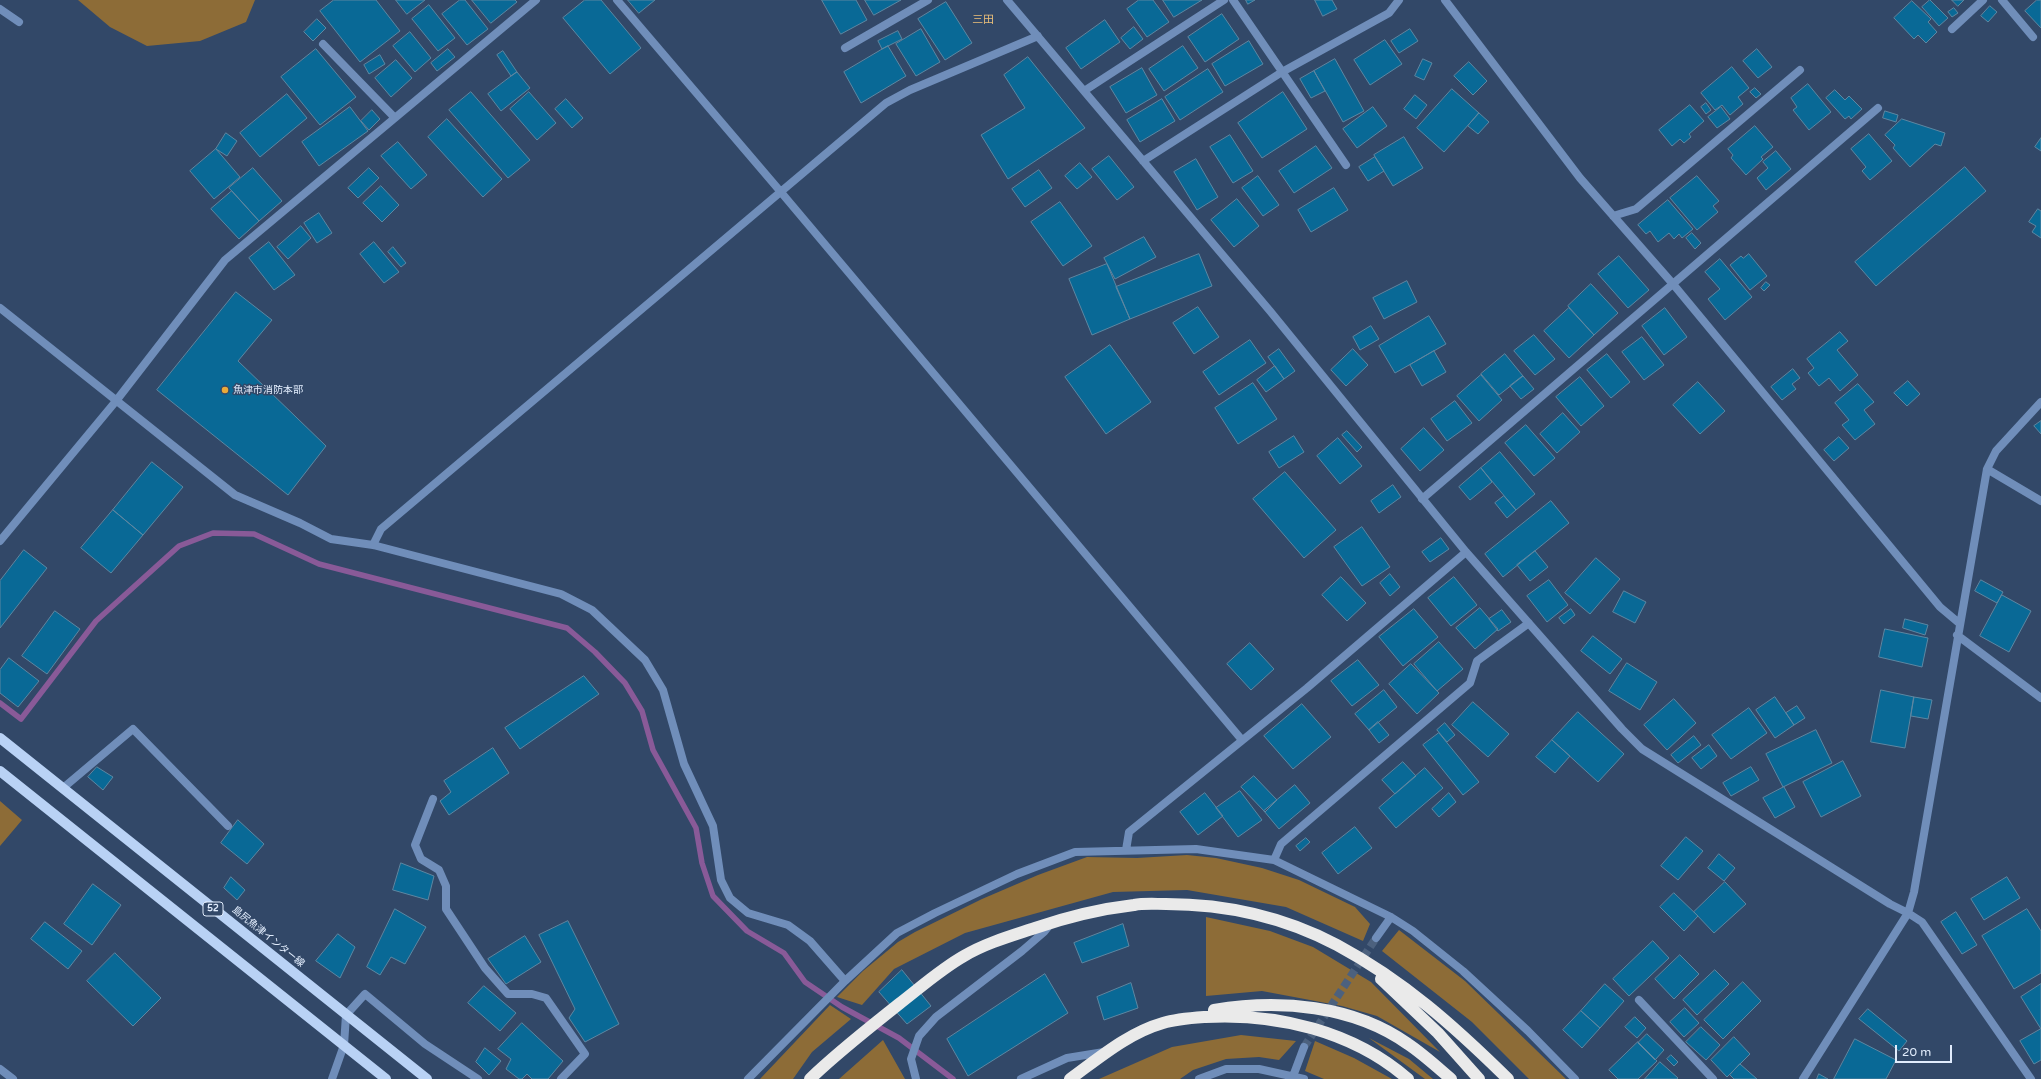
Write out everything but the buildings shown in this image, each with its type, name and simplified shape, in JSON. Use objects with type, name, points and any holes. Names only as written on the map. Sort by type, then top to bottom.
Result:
[{"type":"highway","points":[[810,1079],[832,1057],[943,969],[966,955],[993,942],[1052,922],[1102,909],[1136,904],[1204,905],[1237,910],[1272,919],[1304,930],[1336,945],[1366,962],[1420,998],[1447,1020],[1508,1079]]},
{"type":"highway","points":[[1336,945],[1387,984],[1414,1009],[1479,1079]]},
{"type":"highway","points":[[1070,1079],[1107,1052],[1134,1036],[1163,1023],[1194,1014],[1262,1005],[1294,1005],[1323,1010],[1365,1022],[1407,1043],[1451,1079]]},
{"type":"highway","points":[[1163,1023],[1225,1016],[1269,1020],[1313,1028],[1345,1040],[1372,1053],[1395,1068],[1408,1079]]},
{"type":"main road","name":"島尻魚津インター線","points":[[0,738],[427,1079]]},
{"type":"main road","name":"52","points":[[0,770],[386,1079]]},
{"type":"street","points":[[0,541],[116,401],[226,260],[536,0]]},
{"type":"street","points":[[617,0],[780,191],[1242,740]]},
{"type":"street","points":[[845,48],[928,0]]},
{"type":"street","points":[[1007,0],[1270,312],[1466,552],[1642,749],[1890,904],[1922,922],[2031,1079]]},
{"type":"street","points":[[1084,91],[1224,0]]},
{"type":"street","points":[[1233,0],[1346,165]]},
{"type":"street","points":[[1143,161],[1282,72],[1389,13],[1399,0]]},
{"type":"street","points":[[1445,0],[1580,178],[1673,284],[1940,607],[1959,623]]},
{"type":"street","points":[[1952,29],[1983,0]]},
{"type":"street","points":[[2002,0],[2033,37]]},
{"type":"street","points":[[0,10],[19,22]]},
{"type":"street","points":[[374,545],[381,529],[886,103],[910,90],[1038,36]]},
{"type":"street","points":[[323,44],[395,118]]},
{"type":"street","points":[[1613,216],[1636,209],[1800,70]]},
{"type":"street","points":[[1422,499],[1878,108]]},
{"type":"street","points":[[0,308],[235,495],[300,522],[331,539],[374,545],[561,594],[592,610],[645,660],[663,690],[684,764],[713,826],[721,880],[730,898],[748,913],[788,925],[810,941],[845,981]]},
{"type":"street","points":[[1803,1079],[1908,913],[1914,892],[1959,623],[1987,469],[1996,451],[2041,402]]},
{"type":"street","points":[[1987,469],[2041,501]]},
{"type":"street","points":[[1126,850],[1129,832],[1307,688],[1466,552]]},
{"type":"street","points":[[1274,860],[1281,844],[1470,683],[1477,661],[1530,624]]},
{"type":"street","points":[[1957,635],[2041,698]]},
{"type":"street","points":[[63,788],[133,729],[228,826]]},
{"type":"street","points":[[433,799],[415,845],[421,859],[439,870],[446,886],[446,908],[485,968],[508,994],[532,994],[546,998],[585,1054],[561,1079]]},
{"type":"street","points":[[748,1079],[845,981],[897,933],[934,912],[1017,874],[1075,852],[1196,848],[1274,860],[1391,917],[1413,931],[1463,971],[1528,1031],[1575,1079]]},
{"type":"street","points":[[1376,938],[1391,917]]},
{"type":"street","points":[[916,1079],[911,1059],[919,1036],[936,1017],[1022,951],[1044,932],[1052,922]]},
{"type":"street","points":[[332,1079],[344,1045],[346,1015],[365,994],[425,1044],[478,1079]]},
{"type":"street","points":[[1639,1000],[1713,1079]]},
{"type":"street","points":[[1292,1077],[1304,1047]]},
{"type":"street","points":[[1021,1079],[1067,1058],[1107,1052]]},
{"type":"street","points":[[0,1069],[13,1079]]},
{"type":"street","points":[[1199,1079],[1226,1070],[1259,1069],[1304,1079]]},
{"type":"shaded area","points":[[78,0],[255,0],[246,22],[200,41],[147,46],[110,27]]},
{"type":"shaded area","points":[[0,801],[22,820],[0,846]]},
{"type":"shaded area","points":[[1187,855],[1216,858],[1262,868],[1299,880],[1355,907],[1370,924],[1363,941],[1286,907],[1187,890],[1113,892],[965,933],[894,969],[862,1005],[837,997],[863,971],[898,942],[982,899],[1038,875],[1087,857],[1137,858]]},
{"type":"shaded area","points":[[1206,917],[1270,931],[1313,947],[1371,982],[1440,1052],[1377,1016],[1342,1006],[1262,991],[1206,996]]},
{"type":"shaded area","points":[[1399,930],[1465,981],[1566,1079],[1529,1079],[1472,1022],[1382,951]]},
{"type":"shaded area","points":[[830,1005],[851,1019],[812,1052],[793,1079],[760,1079]]},
{"type":"shaded area","points":[[1241,1035],[1296,1041],[1279,1060],[1259,1057],[1226,1059],[1193,1070],[1180,1079],[1099,1079],[1172,1047]]},
{"type":"shaded area","points":[[1369,1038],[1409,1059],[1433,1079],[1425,1079]]},
{"type":"shaded area","points":[[883,1040],[905,1079],[839,1079]]},
{"type":"shaded area","points":[[1315,1041],[1354,1058],[1392,1079],[1324,1079],[1305,1071]]},
{"type":"waterway","points":[[0,703],[21,719],[96,621],[179,546],[213,533],[254,534],[319,564],[567,628],[595,652],[625,683],[642,711],[653,750],[696,828],[702,863],[713,896],[747,931],[784,953],[805,982],[842,1007],[899,1038],[953,1079]]},
{"type":"tunnel","points":[[1304,1047],[1376,938]]},
{"type":"place","name":"魚津市消防本部","points":[[225,390]]},
{"type":"district","name":"三田","points":[[983,20]]}]
